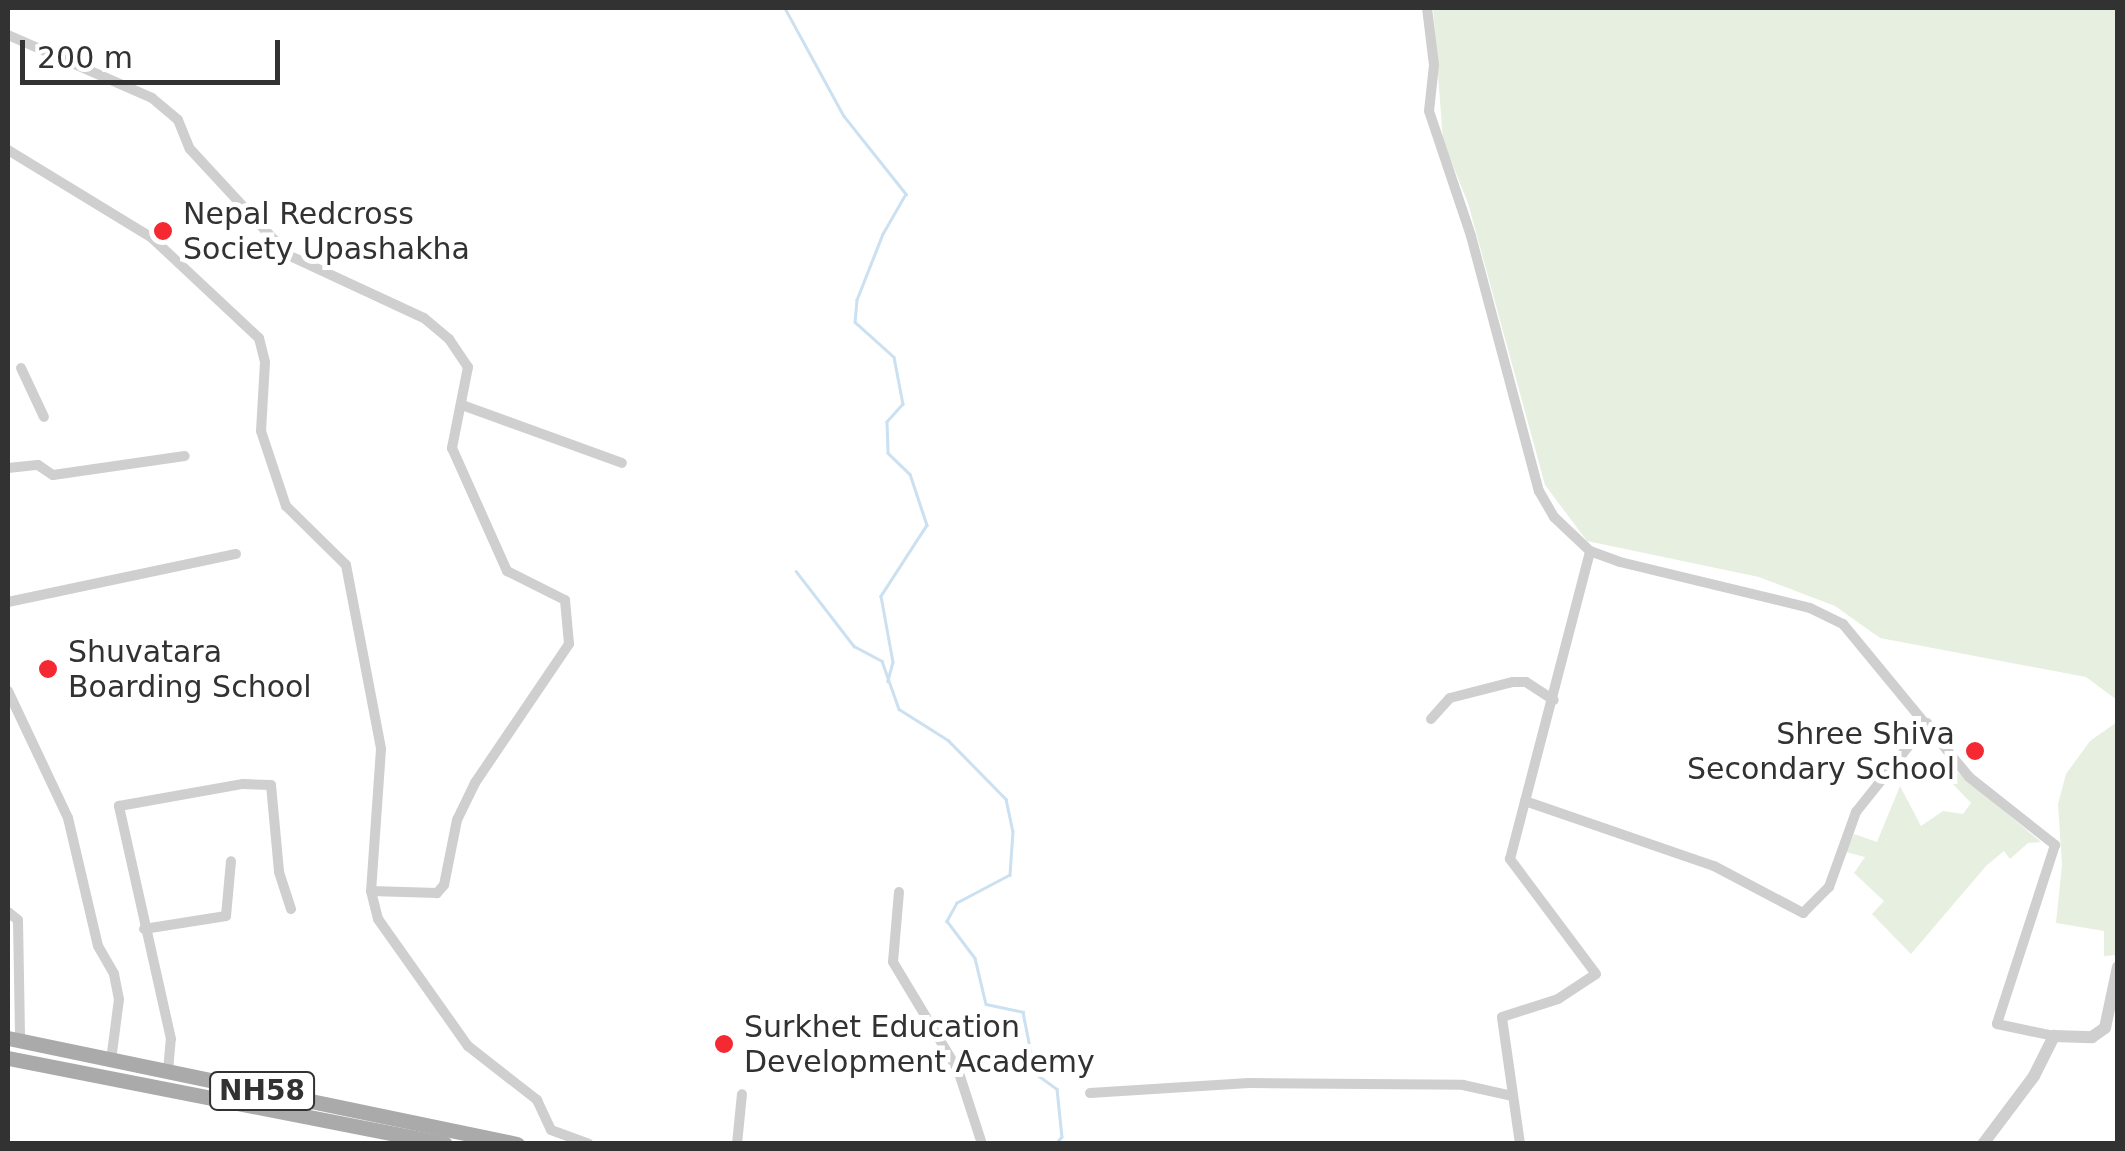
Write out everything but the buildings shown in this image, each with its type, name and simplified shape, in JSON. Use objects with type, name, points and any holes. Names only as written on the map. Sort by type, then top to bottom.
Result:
[{"type":"main road","name":"NH58","points":[[14,1039],[517,1144]]},
{"type":"main road","name":"NH58","points":[[8,1058],[445,1144]]},
{"type":"street","points":[[1426,8],[1434,65],[1429,112],[1471,236],[1538,490],[1569,535],[1590,550],[1810,608],[1843,624],[1969,777],[2055,845],[1997,1024],[2054,1036],[2100,1034],[2118,967]]},
{"type":"street","points":[[8,36],[152,98],[288,255],[424,318],[449,339],[468,366],[452,448],[507,571],[565,600],[569,644],[476,783],[457,820],[444,885],[437,893],[371,891]]},
{"type":"street","points":[[8,150],[152,238],[262,344],[261,431],[286,506],[346,565],[382,749],[371,891],[389,941],[468,1046],[537,1100],[551,1130],[589,1144]]},
{"type":"street","points":[[21,368],[44,416]]},
{"type":"street","points":[[462,406],[622,463]]},
{"type":"street","points":[[8,468],[38,464],[53,474],[186,456]]},
{"type":"street","points":[[1520,1144],[1502,1017],[1558,999],[1596,974],[1510,859],[1590,550]]},
{"type":"street","points":[[8,602],[236,554]]},
{"type":"street","points":[[1431,719],[1450,698],[1513,682],[1526,682],[1554,700]]},
{"type":"street","points":[[8,690],[68,818],[98,946],[114,974],[119,1000],[111,1062]]},
{"type":"street","points":[[1526,801],[1714,866],[1803,914],[1829,888],[1856,812],[1927,724]]},
{"type":"street","points":[[168,1071],[171,1039],[119,806],[243,784],[270,785],[279,872],[291,909]]},
{"type":"street","points":[[144,928],[226,916],[232,862]]},
{"type":"street","points":[[899,892],[894,962],[958,1070],[982,1144]]},
{"type":"street","points":[[8,912],[18,920],[14,1039]]},
{"type":"street","points":[[1983,1144],[2054,1036]]},
{"type":"street","points":[[1090,1093],[1249,1082],[1463,1085],[1512,1096]]},
{"type":"street","points":[[737,1144],[742,1094]]},
{"type":"green space","points":[[1433,8],[2117,8],[2117,700],[2086,677],[1880,638],[1835,606],[1759,577],[1587,541],[1545,485],[1468,203],[1443,141]]},
{"type":"green space","points":[[2117,722],[2117,955],[2104,956],[2104,931],[2056,923],[2062,865],[2058,804],[2066,774],[2090,741]]},
{"type":"green space","points":[[1956,771],[2041,842],[2028,843],[2010,859],[2004,851],[1986,866],[1911,954],[1872,914],[1884,901],[1854,873],[1865,857],[1846,852],[1854,834],[1877,842],[1900,786],[1921,826],[1943,811],[1963,814],[1971,803],[1951,782]]},
{"type":"waterway","points":[[785,8],[844,116],[906,194],[883,234],[857,300],[855,322],[894,357],[903,404],[887,422],[888,453],[910,474],[927,525],[881,596],[893,662],[888,681]]},
{"type":"waterway","points":[[796,571],[854,646],[882,661],[899,709],[948,740],[1006,799],[1013,831],[1010,875],[957,903],[947,921],[975,958],[986,1004],[1023,1012],[1035,1073],[1057,1089],[1062,1137],[1056,1144]]},
{"type":"place","name":"Nepal Redcross Society Upashakha","points":[[163,231]]},
{"type":"place","name":"Shuvatara Boarding School","points":[[48,669]]},
{"type":"place","name":"Shree Shiva Secondary School","points":[[1975,751]]},
{"type":"place","name":"Surkhet Education Development Academy","points":[[724,1044]]}]
